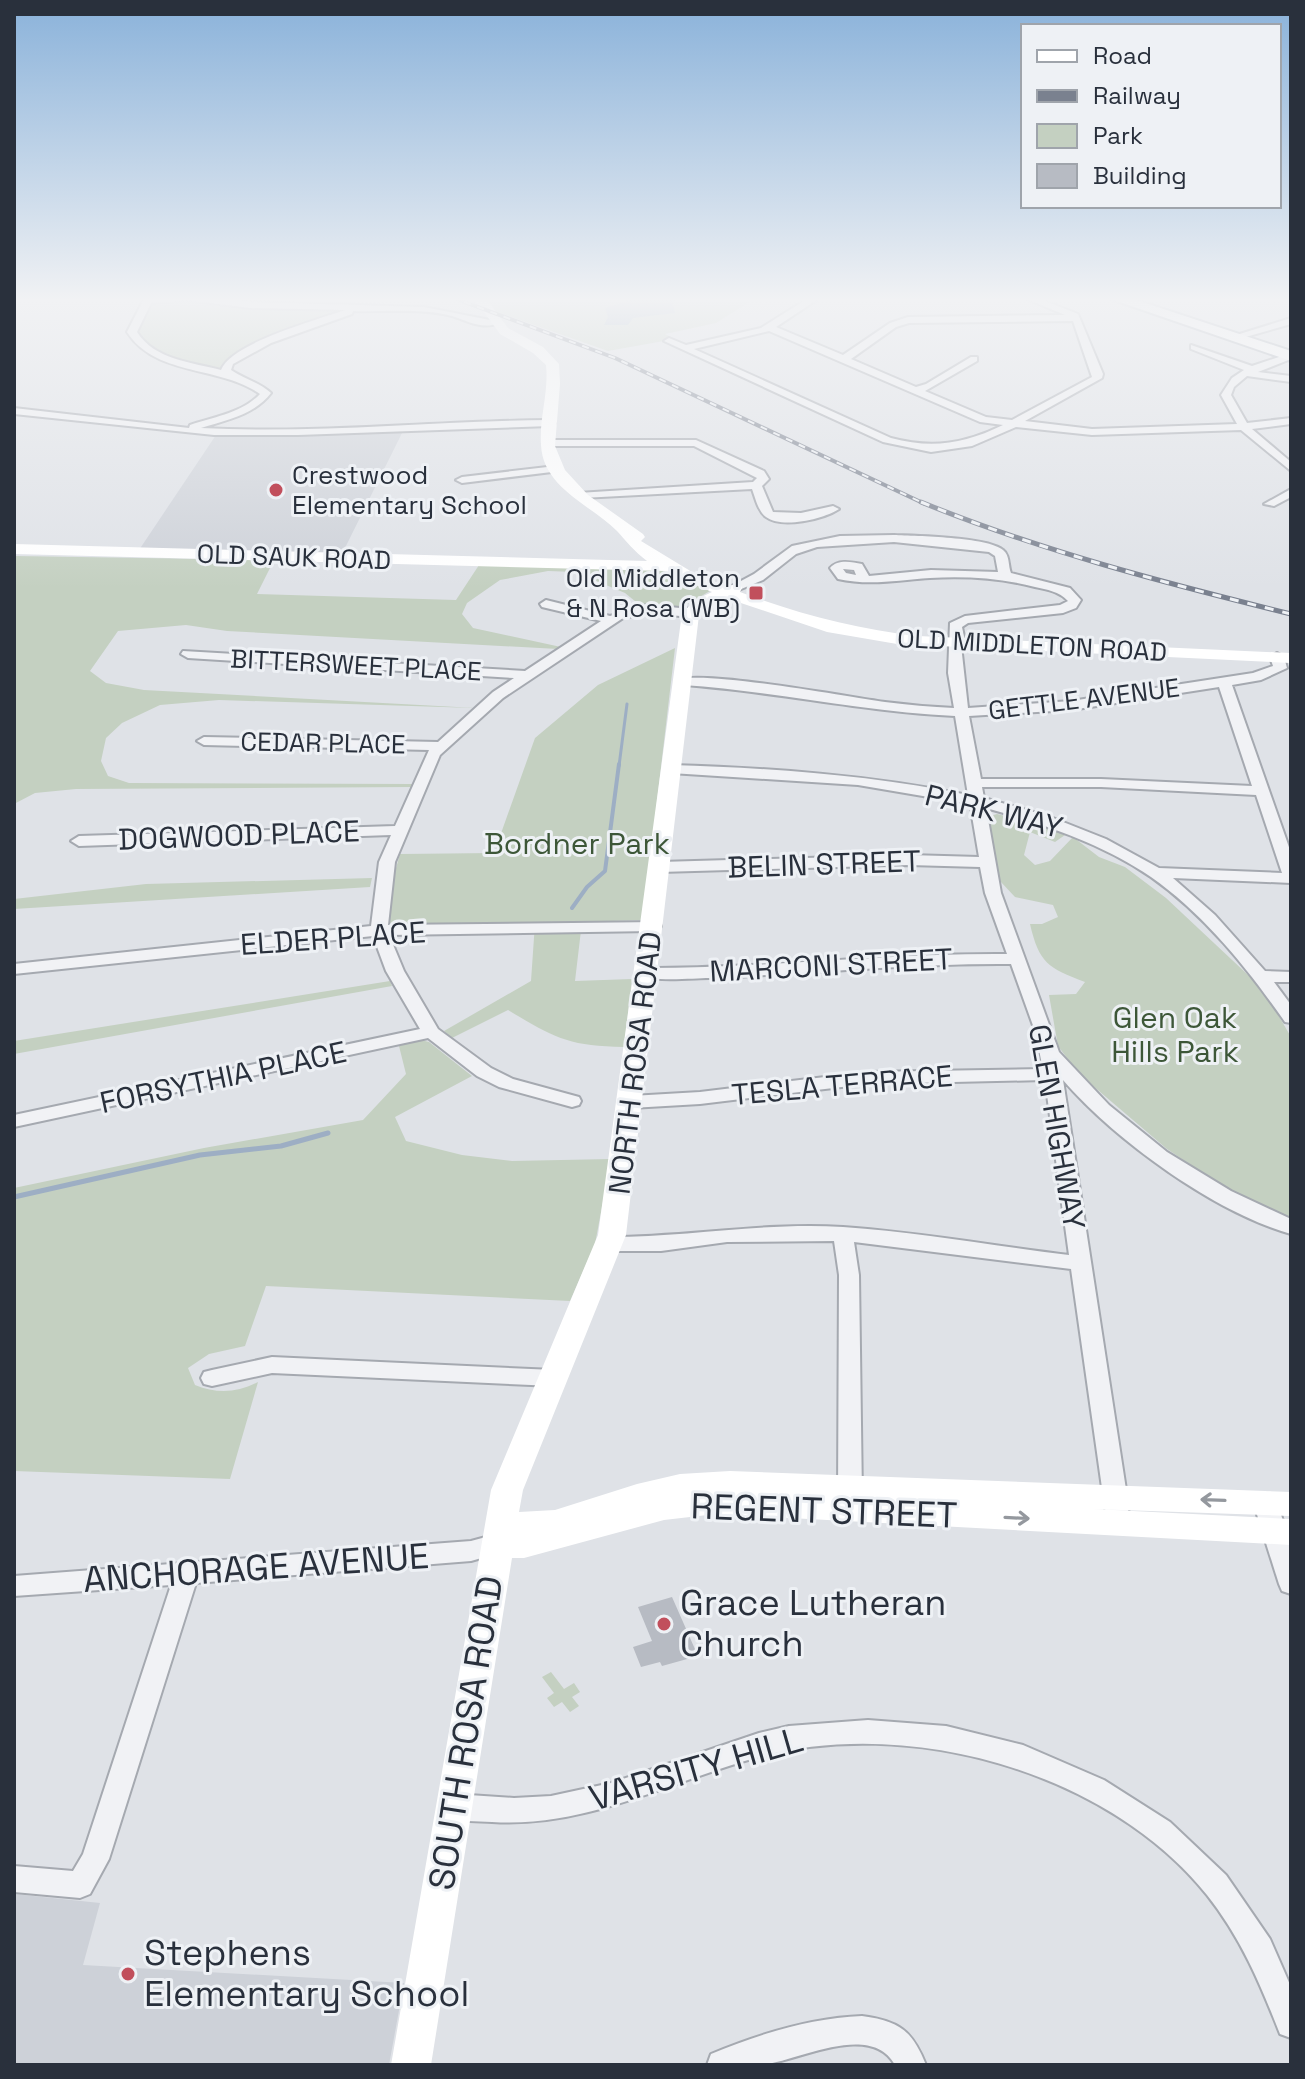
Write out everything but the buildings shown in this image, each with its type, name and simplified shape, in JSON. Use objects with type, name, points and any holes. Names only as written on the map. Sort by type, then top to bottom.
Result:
[{"type":"street","points":[[183,431],[252,406],[265,394]]},
{"type":"street","name":"OLD MIDDLETON ROAD","points":[[552,394],[548,443],[550,458],[556,469],[582,495],[659,560],[777,609],[846,631],[898,639],[1284,657]]},
{"type":"street","points":[[786,394],[887,440],[918,448],[946,449],[980,443],[1067,394]]},
{"type":"street","points":[[925,394],[984,420],[1092,432],[1291,421]]},
{"type":"street","points":[[1226,394],[1243,426],[1291,468]]},
{"type":"street","points":[[14,411],[183,431],[550,423]]},
{"type":"street","points":[[548,443],[696,443],[760,473],[763,479],[756,485],[582,495]]},
{"type":"street","points":[[462,480],[556,469]]},
{"type":"street","points":[[756,485],[767,512],[775,516],[809,516],[833,509]]},
{"type":"street","points":[[1270,504],[1291,492]]},
{"type":"street","name":"OLD MIDDLETON ROAD","points":[[624,530],[659,560]]},
{"type":"street","points":[[572,1101],[506,1083],[484,1072],[431,1032],[395,971],[379,930],[387,862],[434,753],[524,675],[612,620],[639,609],[691,613],[701,604],[759,578],[792,550],[859,539],[891,538],[988,548],[1001,554],[1007,576]]},
{"type":"street","name":"OLD SAUK ROAD","points":[[14,549],[574,563],[659,560]]},
{"type":"street","name":"OLD SAUK ROAD","points":[[574,563],[659,560]]},
{"type":"street","points":[[864,578],[936,573],[1007,576],[1066,591],[1075,598],[1075,603],[1060,609],[965,620],[955,626],[956,642]]},
{"type":"street","points":[[546,604],[612,620]]},
{"type":"street","name":"NORTH ROSA ROAD","points":[[497,1544],[507,1490],[610,1244],[631,1102],[691,613]]},
{"type":"street","name":"GLEN HIGHWAY","points":[[956,642],[955,673],[993,893],[1044,1031],[1052,1064],[1117,1510]]},
{"type":"street","name":"BITTERSWEET PLACE","points":[[188,654],[524,675]]},
{"type":"street","name":"GETTLE AVENUE","points":[[683,681],[743,684],[877,706],[962,712],[1050,708],[1224,682],[1277,671],[1284,657]]},
{"type":"street","points":[[1156,873],[1291,877],[1224,682]]},
{"type":"street","name":"CEDAR PLACE","points":[[204,741],[442,746]]},
{"type":"street","name":"PARK WAY","points":[[671,769],[976,792],[1065,826],[1156,873],[1191,903],[1260,976],[1291,1018]]},
{"type":"street","points":[[976,792],[1101,783],[1262,791]]},
{"type":"street","name":"DOGWOOD PLACE","points":[[79,841],[399,830]]},
{"type":"street","name":"BELIN STREET","points":[[660,867],[909,860],[987,862]]},
{"type":"street","name":"ELDER PLACE","points":[[14,969],[379,930],[653,926]]},
{"type":"street","name":"MARCONI STREET","points":[[646,973],[746,971],[904,959],[1016,959]]},
{"type":"street","points":[[1260,976],[1291,977]]},
{"type":"street","name":"FORSYTHIA PLACE","points":[[14,1121],[431,1032]]},
{"type":"street","points":[[1052,1064],[1092,1101],[1176,1167],[1221,1194],[1291,1227]]},
{"type":"street","name":"TESLA TERRACE","points":[[631,1102],[700,1098],[867,1078],[1052,1064]]},
{"type":"street","points":[[610,1244],[661,1244],[727,1235],[843,1234],[1079,1263]]},
{"type":"street","points":[[843,1234],[849,1275],[850,1498]]},
{"type":"street","points":[[212,1378],[272,1365],[554,1378]]},
{"type":"street","name":"REGENT STREET","points":[[497,1544],[524,1545],[677,1506],[716,1502],[850,1498],[1280,1517]]},
{"type":"street","points":[[1280,1517],[1291,1584]]},
{"type":"street","name":"ANCHORAGE AVENUE","points":[[14,1586],[471,1551],[497,1544]]},
{"type":"street","name":"SOUTH ROSA ROAD","points":[[411,2065],[497,1544]]},
{"type":"street","points":[[14,1879],[80,1885],[95,1859],[187,1573]]},
{"type":"street","name":"VARSITY HILL","points":[[454,1807],[522,1811],[553,1809],[597,1798],[754,1746],[816,1734],[853,1731],[927,1735],[1013,1752],[1055,1767],[1124,1804],[1167,1835],[1199,1866],[1244,1921],[1284,1999],[1291,2023]]},
{"type":"street","points":[[722,2065],[857,2029],[878,2032],[898,2042],[911,2065]]},
{"type":"shaded area","name":"Crestwood Elementary School","points":[[405,427],[340,558],[137,553],[218,432]]},
{"type":"shaded area","name":"Stephens Elementary School","points":[[14,1894],[100,1903],[83,1965],[404,1983],[389,2065],[14,2065]]},
{"type":"green space","points":[[14,556],[274,560],[257,594],[456,600],[479,565],[662,569],[710,591],[682,607],[641,606],[625,593],[575,572],[548,571],[500,580],[467,603],[462,614],[473,628],[561,647],[558,649],[227,631],[186,625],[118,631],[90,671],[106,683],[144,690],[475,708],[219,700],[160,705],[122,723],[106,738],[101,761],[108,776],[129,783],[413,784],[411,787],[76,789],[35,793],[14,804]]},
{"type":"green space","name":"Bordner Park","points":[[675,648],[643,920],[582,922],[575,981],[632,979],[624,1047],[589,1045],[563,1039],[508,1010],[452,1038],[444,1031],[531,981],[535,923],[388,923],[389,893],[400,854],[494,853],[535,738],[598,685]]},
{"type":"green space","name":"Glen Oak Hills Park","points":[[997,814],[1018,819],[1020,825],[1049,825],[1065,835],[1055,842],[1030,832],[1024,855],[1035,865],[1050,861],[1073,837],[1099,857],[1125,867],[1166,898],[1263,989],[1291,1037],[1291,1219],[1239,1197],[1167,1149],[1079,1074],[1058,1046],[1049,995],[1076,994],[1085,982],[1054,968],[1037,948],[1030,924],[1042,924],[1058,917],[1053,905],[1015,897],[1000,881],[987,817]]},
{"type":"green space","points":[[372,878],[370,887],[14,909],[14,899],[146,884]]},
{"type":"green space","points":[[390,981],[392,986],[14,1054],[14,1041]]},
{"type":"green space","points":[[417,1039],[429,1042],[472,1076],[395,1117],[406,1141],[462,1155],[512,1161],[611,1159],[595,1244],[570,1301],[266,1286],[245,1346],[209,1354],[188,1368],[195,1385],[211,1390],[235,1390],[258,1382],[230,1479],[14,1471],[14,1188],[204,1148],[363,1120],[406,1074],[398,1042]]},
{"type":"green space","points":[[551,1672],[564,1689],[574,1683],[580,1692],[572,1697],[579,1706],[570,1712],[562,1702],[554,1707],[547,1698],[554,1693],[542,1677]]},
{"type":"waterway","points":[[619,766],[627,704]]},
{"type":"waterway","points":[[572,908],[587,887],[605,871],[619,764]]},
{"type":"waterway","points":[[14,1197],[200,1155],[281,1146],[328,1133]]},
{"type":"railway","points":[[691,394],[925,504]]},
{"type":"railway","points":[[921,502],[1058,551],[1291,614]]},
{"type":"place","name":"Crestwood Elementary School","points":[[276,490]]},
{"type":"place","name":"Old Middleton & N Rosa (WB)","points":[[756,593]]},
{"type":"place","name":"Grace Lutheran Church","points":[[664,1624]]},
{"type":"place","name":"Stephens Elementary School","points":[[128,1974]]}]
